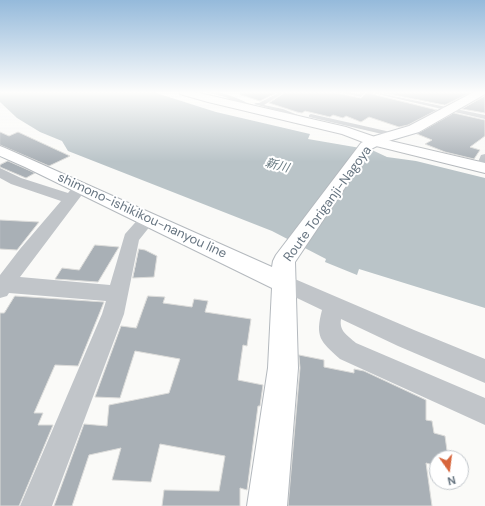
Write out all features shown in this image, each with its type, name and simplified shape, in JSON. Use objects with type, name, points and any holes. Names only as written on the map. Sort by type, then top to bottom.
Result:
[{"type":"main road","points":[[294,116],[346,131],[370,144],[484,165]]},
{"type":"main road","name":"Route Toriganji-Nagoya","points":[[283,272],[370,144],[404,133],[438,116]]},
{"type":"main road","name":"shimono-ishikikou-nanyou line","points":[[0,151],[31,164],[75,194],[283,272]]},
{"type":"main road","points":[[267,506],[283,368],[283,272]]},
{"type":"street","points":[[0,172],[16,181],[75,194],[26,254],[2,287]]},
{"type":"street","points":[[36,506],[113,314],[132,238],[147,220]]},
{"type":"street","points":[[283,272],[334,305],[406,338],[485,371]]},
{"type":"street","points":[[2,287],[118,294]]},
{"type":"street","points":[[334,305],[329,325],[332,337],[348,350],[485,412]]},
{"type":"lane","points":[[311,120],[395,135]]},
{"type":"water","name":"新川","points":[[14,116],[231,116],[310,134],[308,139],[372,150],[387,157],[416,161],[485,178],[485,308],[359,269],[357,275],[325,262],[326,259],[272,231],[68,151],[62,141],[40,132]]},
{"type":"building","points":[[335,116],[426,116],[408,125],[399,127],[369,117],[361,122],[346,116],[343,118]]},
{"type":"building","points":[[449,116],[466,116],[485,120],[485,136],[470,147],[480,150],[474,159],[445,152],[425,144],[432,140],[417,134]]},
{"type":"building","points":[[0,132],[9,136],[18,132],[70,156],[49,166],[0,145]]},
{"type":"building","points":[[8,161],[35,173],[26,178],[0,167],[0,165]]},
{"type":"building","points":[[0,220],[39,222],[17,250],[0,249]]},
{"type":"building","points":[[95,245],[119,247],[98,282],[55,279],[62,268],[79,270]]},
{"type":"building","points":[[139,249],[145,250],[157,256],[154,277],[133,278]]},
{"type":"building","points":[[15,296],[104,302],[78,366],[55,365],[34,413],[43,413],[38,425],[53,425],[19,506],[0,506],[0,313],[4,313]]},
{"type":"building","points":[[148,296],[165,297],[163,303],[192,307],[194,299],[208,301],[205,312],[251,319],[247,346],[243,345],[238,380],[263,385],[260,406],[258,406],[247,490],[240,488],[240,506],[162,506],[164,490],[219,491],[225,456],[160,444],[151,482],[112,480],[121,448],[89,455],[72,506],[54,506],[84,424],[107,426],[109,405],[169,393],[180,359],[135,351],[120,398],[95,397],[121,326],[136,328]]},
{"type":"building","points":[[299,355],[324,360],[324,367],[354,373],[354,369],[364,371],[426,400],[426,420],[432,421],[434,433],[445,436],[447,450],[429,450],[429,464],[426,463],[432,506],[288,506],[300,368]]}]
